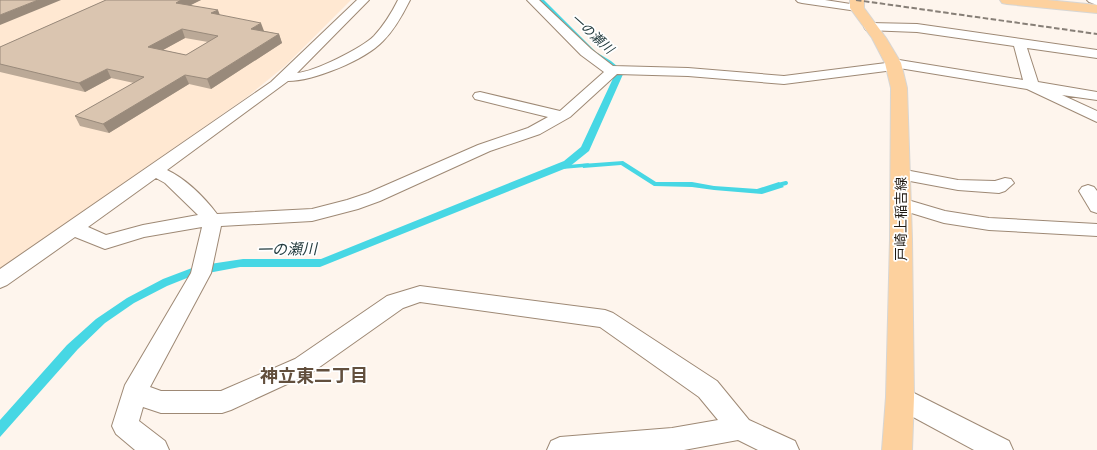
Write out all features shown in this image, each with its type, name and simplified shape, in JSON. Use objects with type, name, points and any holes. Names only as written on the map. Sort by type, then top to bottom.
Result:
[{"type":"main road","points":[[1007,0],[1097,10]]},
{"type":"main road","name":"戸崎上稲吉線","points":[[857,4],[894,64],[899,88],[901,204],[900,397],[897,450]]},
{"type":"street","points":[[0,280],[252,102],[284,77],[363,0]]},
{"type":"street","points":[[318,44],[339,35],[370,0]]},
{"type":"street","points":[[284,77],[301,77],[312,73],[350,56],[377,40],[394,20],[404,0]]},
{"type":"street","points":[[533,0],[586,52],[612,72],[688,72],[784,80],[894,64],[1097,96]]},
{"type":"street","points":[[802,0],[857,4]]},
{"type":"street","points":[[1093,0],[1097,2]]},
{"type":"street","points":[[870,27],[917,28],[1097,54]]},
{"type":"street","points":[[1019,42],[1032,86],[1097,117]]},
{"type":"street","points":[[73,228],[104,242],[143,231],[196,222],[312,215],[352,205],[374,197],[484,148],[534,131],[562,116],[612,72]]},
{"type":"street","points":[[480,96],[562,116]]},
{"type":"street","points":[[154,171],[171,178],[201,206],[213,221]]},
{"type":"street","points":[[900,174],[958,185],[999,187],[1005,183]]},
{"type":"street","points":[[1088,191],[1097,207]]},
{"type":"street","points":[[901,204],[944,217],[989,224],[1097,230]]},
{"type":"street","points":[[156,450],[125,426],[134,393],[201,270],[213,221]]},
{"type":"street","points":[[134,393],[162,402],[222,402],[303,366],[395,302],[420,294],[605,320],[708,389],[740,428],[786,450]]},
{"type":"street","points":[[900,397],[1000,450]]},
{"type":"street","points":[[560,450],[672,440],[740,428]]},
{"type":"shaded area","points":[[0,0],[351,0],[285,66],[247,97],[0,269]]},
{"type":"water","name":"一の瀬川","points":[[538,0],[544,0],[596,52],[611,61],[624,72],[589,151],[569,167],[320,267],[240,267],[192,276],[167,286],[134,303],[105,323],[78,349],[0,437],[0,420],[67,345],[96,319],[127,298],[163,279],[192,268],[243,259],[321,259],[564,161],[581,147],[616,72]]},
{"type":"water","points":[[623,161],[656,182],[692,182],[714,186],[757,189],[779,182],[784,187],[762,194],[692,187],[654,186],[621,165],[583,168],[582,164]]},
{"type":"building","points":[[0,0],[38,0],[0,15]]},
{"type":"building","points":[[106,0],[181,0],[176,3],[218,10],[211,13],[261,23],[251,29],[279,34],[207,79],[185,75],[103,124],[75,116],[144,77],[107,69],[79,83],[0,64],[0,47]],"holes":[[[182,29],[218,36],[186,55],[148,47]]]},
{"type":"waterway","points":[[565,167],[588,165]]},
{"type":"waterway","points":[[778,185],[786,183]]},
{"type":"railway","points":[[856,0],[1097,34]]},
{"type":"district","name":"神立東二丁目","points":[[314,376]]}]
